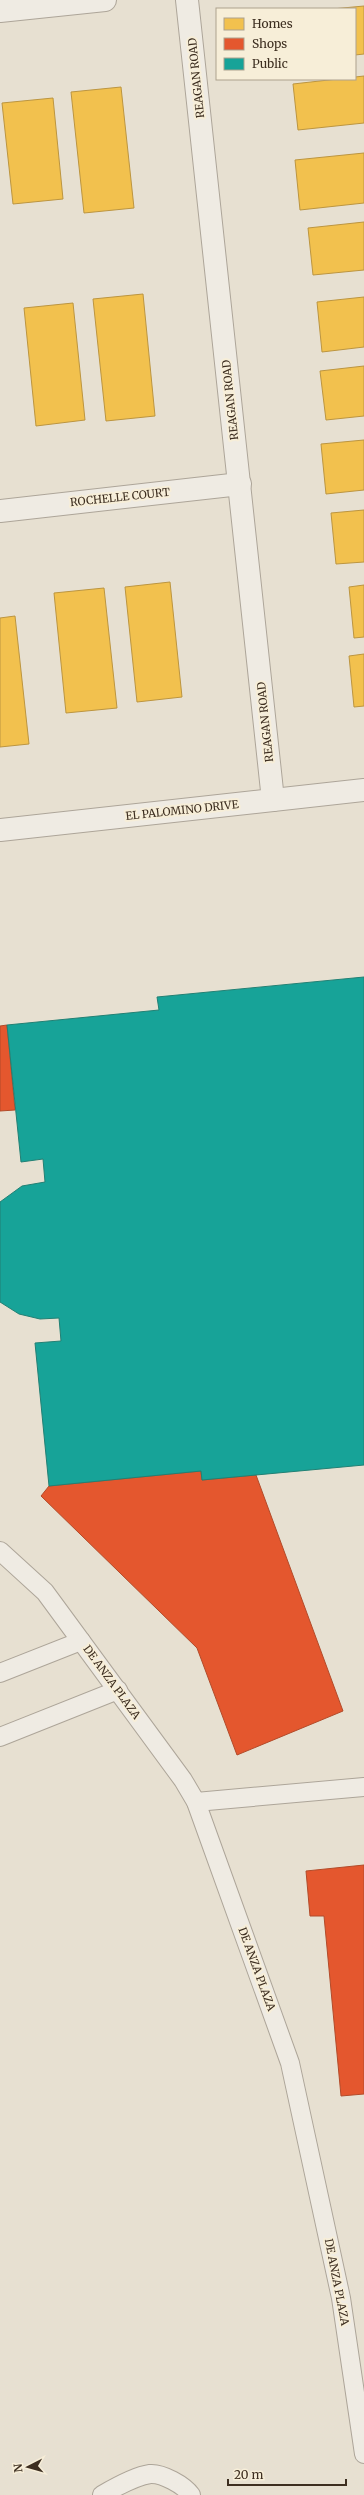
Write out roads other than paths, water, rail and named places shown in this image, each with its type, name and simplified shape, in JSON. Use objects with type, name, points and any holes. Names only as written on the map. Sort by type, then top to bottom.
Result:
[{"type":"street","points":[[0,11],[105,0]]},
{"type":"street","name":"REAGAN ROAD","points":[[187,0],[273,800]]},
{"type":"street","name":"ROCHELLE COURT","points":[[0,511],[240,484]]},
{"type":"street","name":"EL PALOMINO DRIVE","points":[[0,830],[364,790]]},
{"type":"lane","name":"DE ANZA PLAZA","points":[[0,1551],[39,1584],[118,1690],[196,1802],[290,2063],[341,2298],[361,2410],[364,2454]]},
{"type":"lane","points":[[0,1673],[81,1641]]},
{"type":"lane","points":[[0,1737],[118,1690]]},
{"type":"lane","points":[[196,1802],[364,1787]]},
{"type":"lane","points":[[102,2495],[115,2487],[151,2474],[171,2480],[190,2495]]}]
